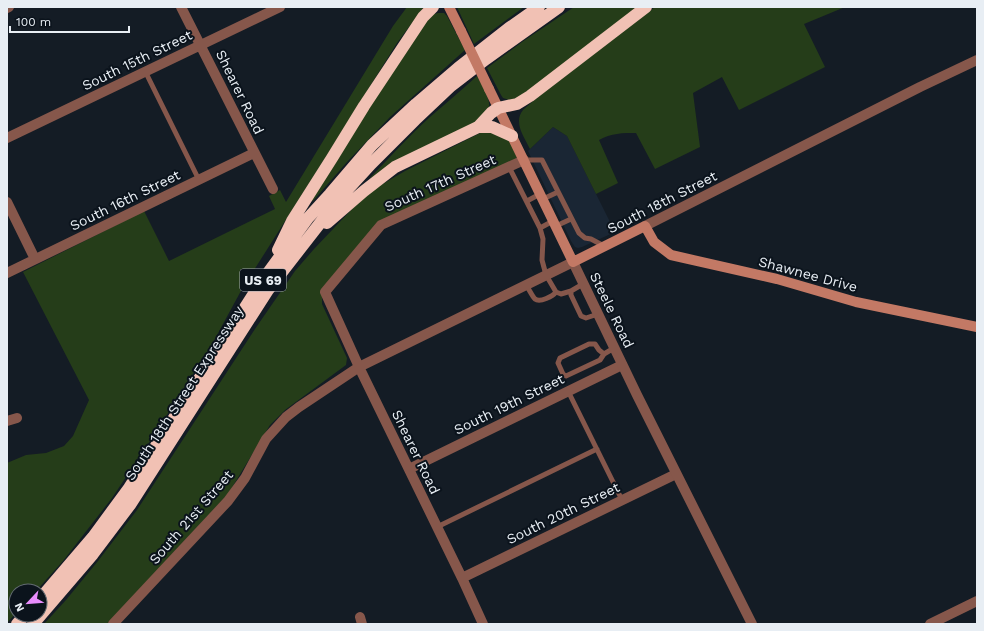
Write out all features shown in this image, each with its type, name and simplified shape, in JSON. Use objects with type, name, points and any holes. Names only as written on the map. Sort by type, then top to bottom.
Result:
[{"type":"highway","points":[[262,281],[292,221],[407,40],[423,17],[433,7]]},
{"type":"highway","name":"South 18th Street Expressway","points":[[48,590],[93,538],[129,488],[262,281],[308,218],[372,145],[416,104],[458,68],[509,28],[539,7]]},
{"type":"highway","name":"South 18th Street Expressway","points":[[33,624],[93,554],[130,505],[268,290],[338,200],[371,164],[451,86],[559,7]]},
{"type":"highway","points":[[305,243],[345,207],[396,167],[478,127],[498,108],[517,104],[530,96],[646,7]]},
{"type":"highway","points":[[478,127],[492,127],[512,136]]},
{"type":"main road","name":"Steele Road","points":[[449,7],[573,262]]},
{"type":"main road","name":"South 18th Street","points":[[573,262],[645,226]]},
{"type":"main road","name":"Shawnee Drive","points":[[645,226],[654,242],[671,255],[777,279],[856,302],[977,327]]},
{"type":"street","name":"Shearer Road","points":[[181,7],[273,189]]},
{"type":"street","name":"South 15th Street","points":[[7,138],[280,7]]},
{"type":"street","name":"South 18th Street","points":[[645,226],[977,60]]},
{"type":"street","name":"South 16th Street","points":[[7,272],[254,153]]},
{"type":"street","name":"South 17th Street","points":[[325,292],[381,225],[524,160]]},
{"type":"street","points":[[7,202],[35,259]]},
{"type":"street","name":"South 18th Street","points":[[359,367],[573,262]]},
{"type":"street","name":"Steele Road","points":[[573,262],[622,365],[752,624]]},
{"type":"street","name":"Shearer Road","points":[[325,292],[359,367],[483,624]]},
{"type":"street","name":"South 19th Street","points":[[409,469],[622,365]]},
{"type":"street","name":"South 21st Street","points":[[113,624],[228,501],[245,478],[266,439],[286,417],[359,367]]},
{"type":"street","points":[[7,421],[17,418]]},
{"type":"street","name":"South 20th Street","points":[[462,578],[676,474]]},
{"type":"street","points":[[930,624],[975,604]]},
{"type":"lane","points":[[145,71],[199,180]]},
{"type":"lane","points":[[524,160],[542,160],[571,219],[580,233],[585,238],[591,239],[604,246]]},
{"type":"lane","points":[[509,167],[540,228],[543,238],[542,260],[546,275],[556,292],[561,294],[571,291],[583,284]]},
{"type":"lane","points":[[527,201],[558,192]]},
{"type":"lane","points":[[540,228],[571,219]]},
{"type":"lane","points":[[526,285],[535,299],[539,301],[552,296],[556,292]]},
{"type":"lane","points":[[571,291],[570,295],[581,316],[586,318],[598,314]]},
{"type":"lane","points":[[604,354],[595,344],[589,344],[560,358],[558,362],[563,374],[566,376],[600,360],[604,354],[614,348]]},
{"type":"lane","points":[[568,391],[622,500]]},
{"type":"lane","points":[[437,527],[597,449]]},
{"type":"shaded area","points":[[553,127],[567,136],[615,232],[578,248],[575,247],[571,241],[528,151]]},
{"type":"green space","points":[[407,7],[424,7],[397,43],[242,289],[211,346],[112,498],[63,561],[43,583],[8,583],[7,623],[7,463],[26,455],[46,453],[64,446],[73,436],[89,400],[23,272],[144,211],[169,261],[275,209],[269,196],[280,190],[286,202],[393,26]]},
{"type":"green space","points":[[457,7],[524,7],[474,44]]},
{"type":"green space","points":[[574,7],[639,7],[524,96],[509,100],[503,98],[487,68]]},
{"type":"green space","points":[[655,7],[845,7],[804,24],[825,67],[739,110],[722,77],[693,93],[700,147],[655,169],[636,133],[622,133],[599,140],[618,183],[596,194],[567,136],[553,127],[530,149],[520,130],[520,115],[523,110],[533,101]]},
{"type":"green space","points":[[444,13],[447,16],[465,50],[390,117],[347,162],[313,201],[310,199],[422,25],[434,14]]},
{"type":"green space","points":[[477,76],[489,100],[489,107],[476,123],[369,179],[422,124]]},
{"type":"green space","points":[[493,132],[508,138],[517,157],[516,160],[387,219],[322,291],[322,304],[347,358],[346,365],[285,410],[270,425],[228,494],[107,624],[44,624],[48,623],[48,620],[98,561],[137,510],[255,329],[295,271],[314,249],[354,207],[381,185],[405,171],[480,133]]}]
